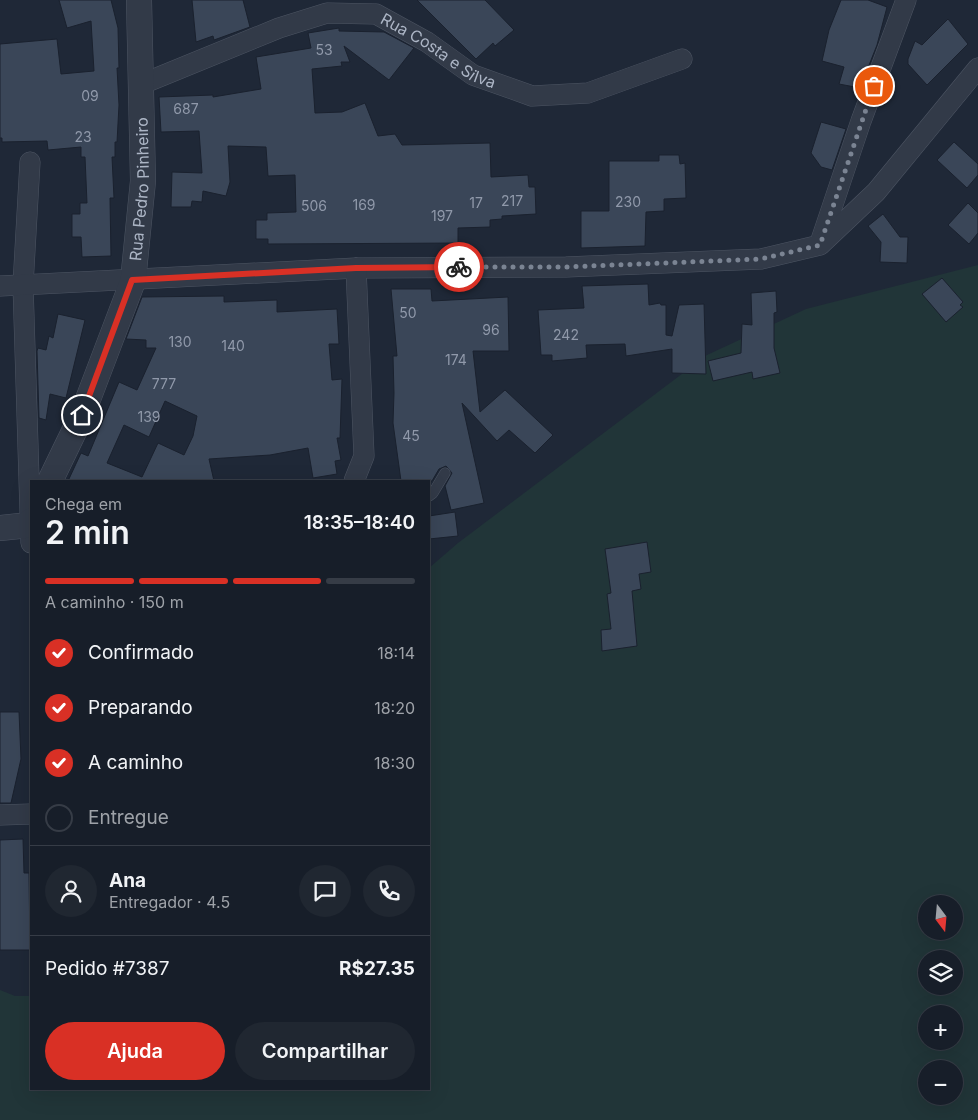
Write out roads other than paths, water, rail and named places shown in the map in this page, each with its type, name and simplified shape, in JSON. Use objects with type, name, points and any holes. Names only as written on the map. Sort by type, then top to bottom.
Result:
[{"type":"street","name":"Rua Pedro Pinheiro","points":[[50,480],[82,415],[132,280],[143,181],[139,0]]},
{"type":"street","points":[[820,245],[861,121],[906,0]]},
{"type":"street","name":"Rua Costa e Silva","points":[[142,84],[279,28],[327,13],[376,14],[427,42],[473,76],[532,96],[588,93],[682,59]]},
{"type":"street","points":[[0,286],[356,268],[566,267],[751,259],[820,245],[876,192],[978,68]]},
{"type":"street","points":[[30,162],[23,285],[30,498]]},
{"type":"street","points":[[354,480],[364,456],[356,268]]},
{"type":"street","points":[[0,528],[30,528]]},
{"type":"street","points":[[0,816],[30,814]]},
{"type":"lane","points":[[430,495],[445,472]]}]
